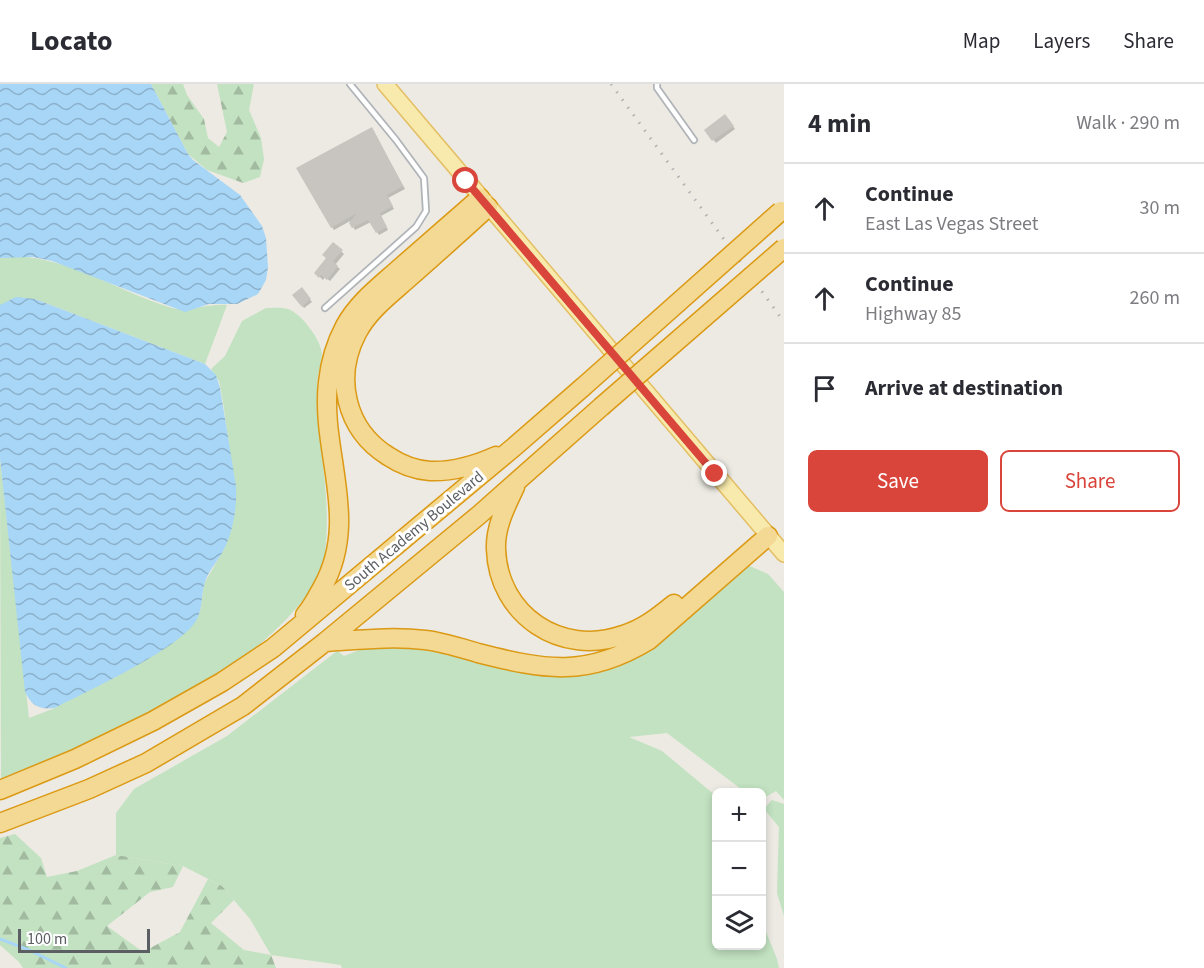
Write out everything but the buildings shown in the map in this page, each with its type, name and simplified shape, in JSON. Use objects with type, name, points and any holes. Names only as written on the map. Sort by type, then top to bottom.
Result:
[{"type":"highway","points":[[484,202],[365,320],[350,349],[344,384],[346,402],[354,421],[364,436],[378,450],[408,467],[429,471],[450,470],[484,461],[514,447]]},
{"type":"highway","points":[[273,648],[310,609],[327,580],[334,559],[338,538],[339,500],[327,409],[327,384],[330,366],[341,335],[366,298],[484,202]]},
{"type":"highway","name":"South Academy Boulevard","points":[[1,789],[75,759],[153,721],[222,682],[273,648],[514,447],[782,209]]},
{"type":"highway","name":"South Academy Boulevard","points":[[0,823],[89,789],[146,763],[243,706],[325,642],[518,481],[784,248]]},
{"type":"highway","points":[[518,481],[499,525],[496,547],[498,566],[506,589],[518,610],[538,628],[558,635],[583,640],[603,640],[622,636],[644,627],[764,531]]},
{"type":"highway","points":[[325,642],[386,637],[406,638],[428,640],[514,662],[552,668],[577,668],[595,664],[632,651],[649,640],[764,531]]},
{"type":"main road","points":[[385,84],[784,554]]},
{"type":"lane","points":[[325,308],[416,227],[426,211],[424,178],[350,84]]},
{"type":"lane","points":[[657,84],[657,88],[694,140]]},
{"type":"green space","points":[[151,84],[183,84],[187,95],[204,119],[208,138],[219,147],[227,132],[217,84],[254,84],[249,110],[261,138],[264,159],[260,177],[243,183],[207,170],[188,154]]},
{"type":"green space","points":[[14,256],[35,258],[75,269],[172,308],[227,305],[205,364],[35,299],[0,307],[0,258]]},
{"type":"green space","points":[[266,308],[288,309],[299,316],[310,329],[321,349],[317,382],[327,532],[325,553],[317,577],[301,602],[279,626],[253,650],[197,690],[142,722],[1,781],[0,458],[29,718],[55,708],[200,612],[204,584],[226,545],[235,512],[223,402],[219,381],[211,369],[225,356],[242,321]]},
{"type":"green space","points":[[745,564],[768,574],[784,592],[784,800],[776,791],[766,797],[766,788],[740,788],[667,733],[629,737],[662,751],[712,793],[712,950],[766,950],[766,932],[779,968],[342,968],[341,965],[271,955],[250,919],[222,886],[183,866],[116,855],[116,813],[134,789],[227,736],[337,651],[344,656],[381,642],[535,675],[592,674],[648,651],[688,618]]},
{"type":"green space","points":[[772,800],[784,804],[784,916],[777,893],[779,827],[766,811],[766,807]]},
{"type":"green space","points":[[15,834],[41,858],[47,877],[77,871],[116,855],[183,866],[173,887],[150,892],[107,926],[143,952],[180,932],[208,879],[222,886],[234,900],[211,923],[244,950],[271,955],[276,968],[23,968],[0,945],[0,838]]},
{"type":"water","points":[[0,84],[151,84],[188,154],[240,195],[262,226],[266,238],[268,267],[266,280],[258,294],[237,304],[209,304],[185,312],[52,261],[33,257],[0,258]]},
{"type":"water","points":[[16,297],[35,299],[205,364],[216,375],[220,388],[236,486],[231,531],[224,549],[205,582],[196,621],[186,632],[152,657],[55,708],[37,706],[30,701],[25,692],[0,458],[0,305]]},
{"type":"waterway","points":[[0,939],[66,968]]},
{"type":"railway","points":[[611,84],[784,322]]},
{"type":"route","points":[[466,181],[715,474]]}]
